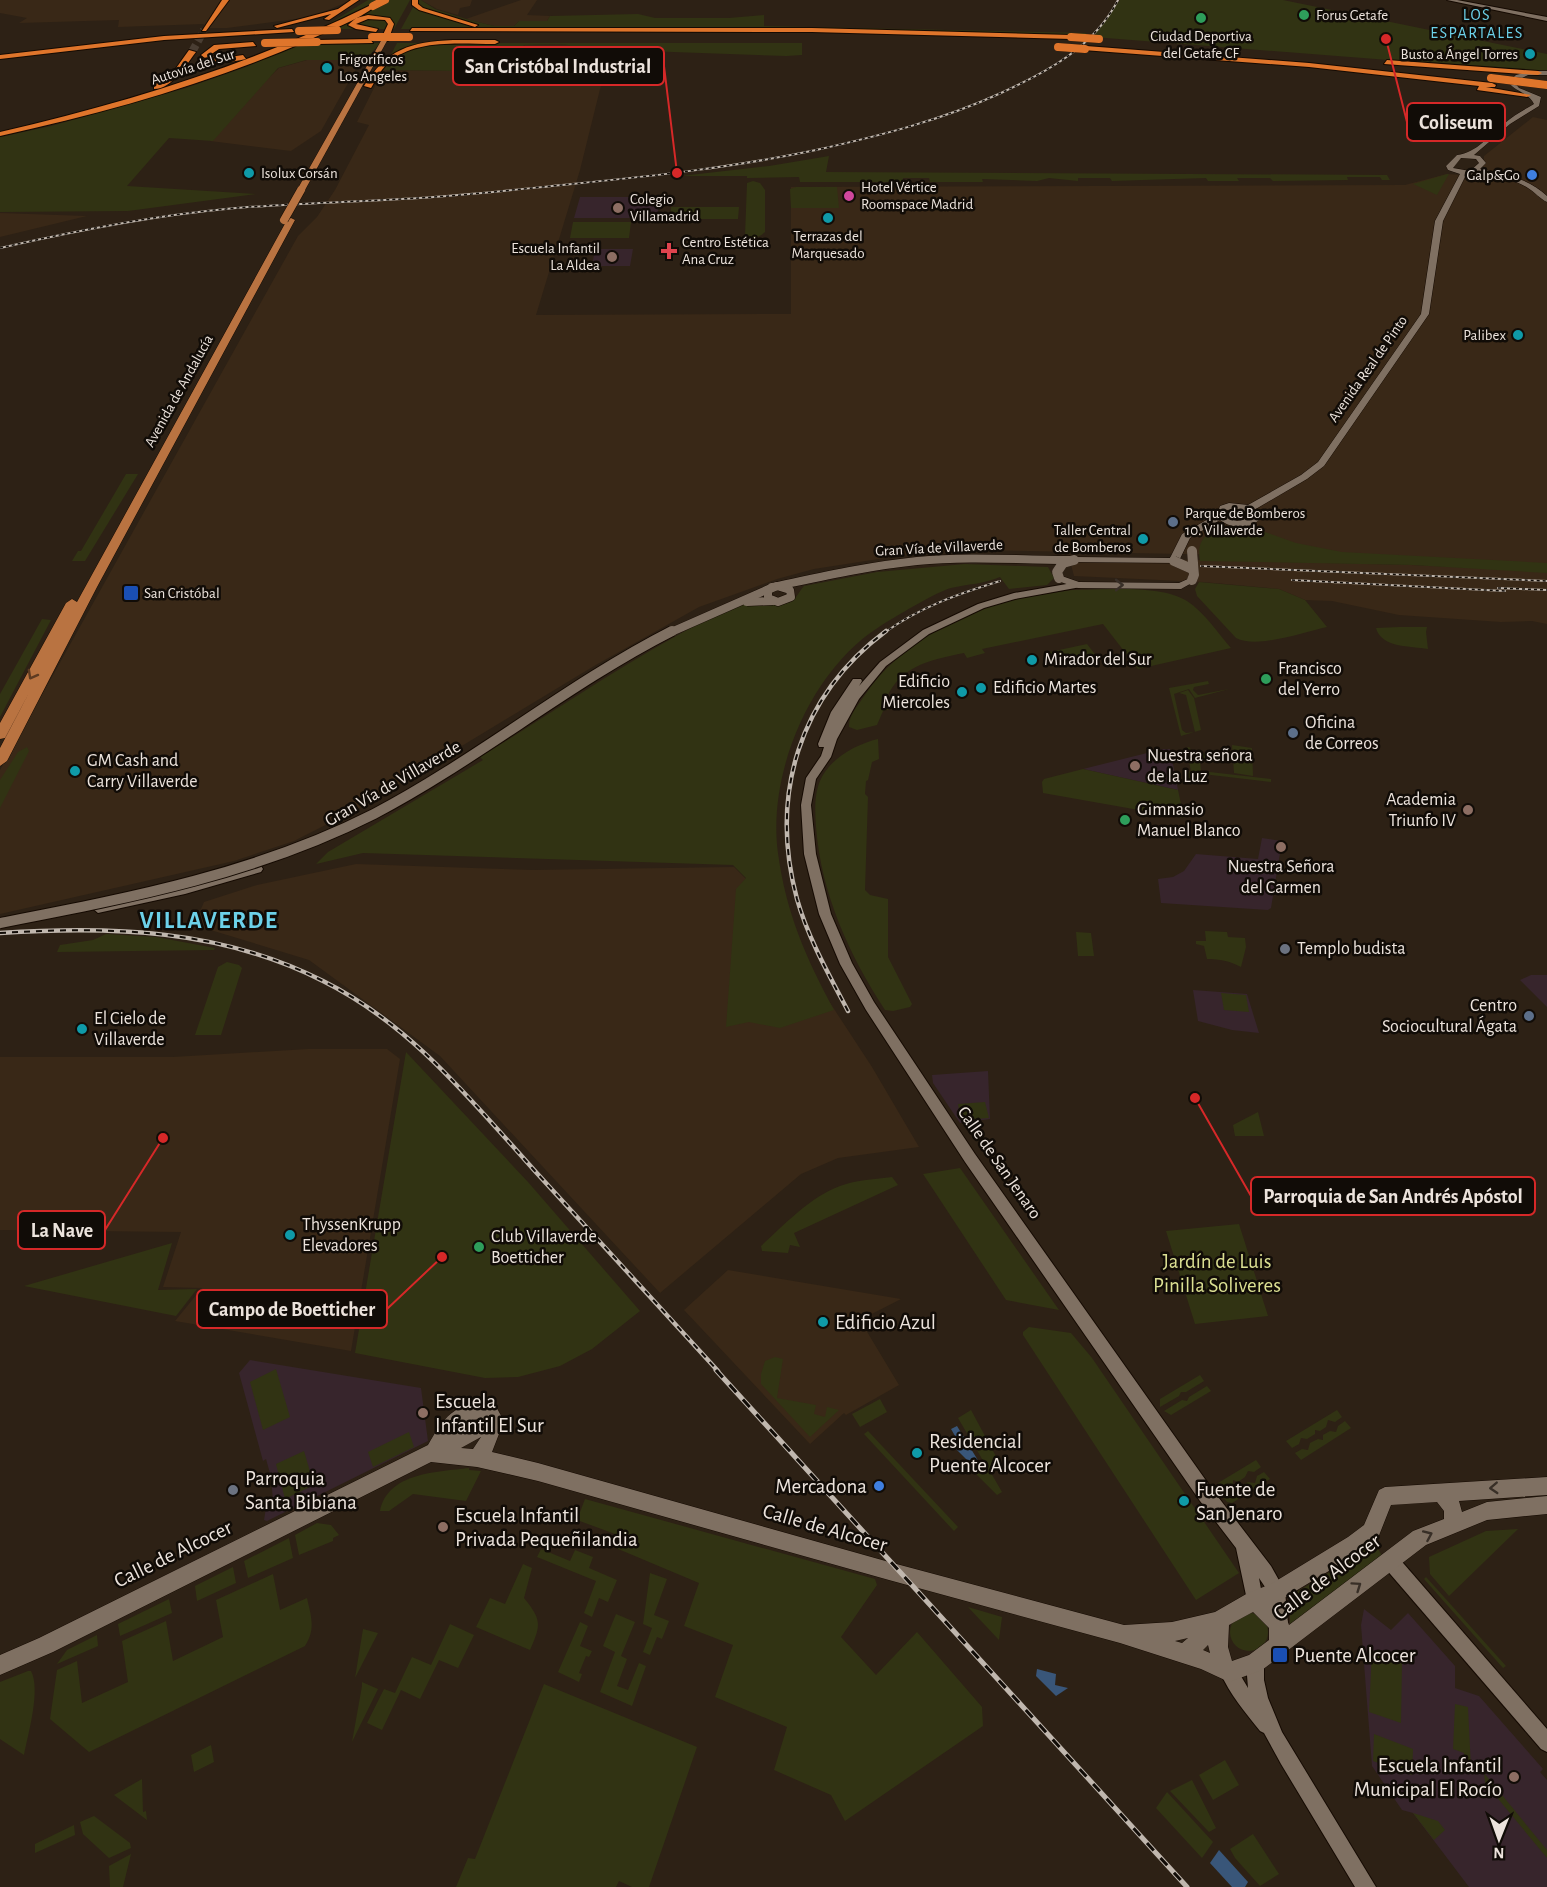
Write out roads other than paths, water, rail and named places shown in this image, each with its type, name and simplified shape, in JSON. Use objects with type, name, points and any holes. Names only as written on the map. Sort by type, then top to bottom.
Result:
[{"type":"highway","points":[[204,30],[226,0]]},
{"type":"highway","points":[[196,36],[293,23],[323,15],[356,0]]},
{"type":"highway","points":[[356,0],[310,28],[248,55],[220,60],[205,55],[210,50],[225,46],[265,43],[327,36],[798,33],[972,38]]},
{"type":"highway","name":"Autovía del Sur","points":[[0,132],[134,97],[230,67],[312,33],[365,0]]},
{"type":"highway","points":[[383,0],[394,21],[388,39]]},
{"type":"highway","name":"Autovía del Sur","points":[[0,132],[104,109],[218,74],[294,44],[383,0]]},
{"type":"highway","points":[[406,10],[413,0],[417,7],[425,11],[490,28],[918,31],[1253,56],[1491,79]]},
{"type":"highway","points":[[410,36],[437,27],[444,21],[436,16],[415,18]]},
{"type":"highway","points":[[373,36],[351,25],[355,20],[366,17],[388,19],[391,24],[388,39]]},
{"type":"highway","points":[[388,39],[401,20]]},
{"type":"highway","points":[[410,36],[700,30]]},
{"type":"highway","points":[[777,30],[1091,44],[1471,71]]},
{"type":"highway","points":[[0,62],[96,45],[196,36],[292,31],[327,36]]},
{"type":"highway","points":[[368,86],[386,61],[406,51],[437,43],[505,41],[410,36]]},
{"type":"highway","points":[[624,39],[720,36]]},
{"type":"highway","points":[[0,62],[124,45],[279,37],[972,38]]},
{"type":"highway","points":[[0,62],[128,48],[279,37]]},
{"type":"highway","points":[[1091,44],[1108,39]]},
{"type":"highway","points":[[920,42],[940,42]]},
{"type":"highway","points":[[206,45],[265,43]]},
{"type":"highway","points":[[1048,47],[1064,43]]},
{"type":"highway","points":[[1091,44],[1139,52],[1352,69],[1491,79],[1545,80]]},
{"type":"highway","points":[[44,121],[159,86],[177,73],[190,48]]},
{"type":"highway","points":[[1329,60],[1491,79]]},
{"type":"highway","points":[[1376,61],[1471,71],[1491,79]]},
{"type":"highway","points":[[1387,62],[1545,80]]},
{"type":"highway","points":[[1352,69],[1529,95]]},
{"type":"main road","name":"Avenida de Andalucía","points":[[0,735],[388,39]]},
{"type":"main road","points":[[1545,80],[1519,75],[1511,82],[1517,89],[1546,102]]},
{"type":"main road","points":[[1467,156],[1504,125],[1537,105],[1538,102],[1529,95]]},
{"type":"main road","points":[[1478,157],[1516,122],[1546,102]]},
{"type":"main road","name":"Avenida Real de Pinto","points":[[1246,508],[1263,492],[1308,469],[1417,312],[1434,216],[1456,175],[1456,172],[1449,166],[1459,156],[1467,156]]},
{"type":"main road","points":[[1467,156],[1483,160],[1479,169]]},
{"type":"main road","points":[[1479,169],[1526,183],[1547,200]]},
{"type":"main road","points":[[1456,172],[1466,173],[1479,169],[1525,179],[1547,191]]},
{"type":"main road","name":"Avenida Real de Pinto","points":[[1246,508],[1311,474],[1321,464],[1425,314],[1439,221],[1462,176],[1466,173]]},
{"type":"main road","name":"Avenida de Andalucía","points":[[0,761],[288,220]]},
{"type":"main road","points":[[1174,561],[1186,536],[1221,514],[1223,508],[1230,506],[1246,508],[1255,515],[1253,522],[1243,525],[1231,523],[1211,528],[1198,536],[1192,551],[1192,569]]},
{"type":"main road","points":[[1221,514],[1231,523]]},
{"type":"main road","points":[[1058,575],[1064,563],[1074,560]]},
{"type":"main road","name":"Gran Vía de Villaverde","points":[[1058,575],[1078,585],[1181,585],[1192,580],[1194,575],[1192,569],[1174,561],[1074,560]]},
{"type":"main road","points":[[477,1458],[488,1446],[494,1428]]},
{"type":"main road","name":"Calle de Alcocer","points":[[0,1665],[46,1645],[433,1454],[494,1428],[499,1452],[519,1467]]},
{"type":"main road","name":"Calle de Alcocer","points":[[433,1454],[477,1458],[519,1467],[1120,1633],[1226,1670],[1255,1663],[1279,1633],[1397,1556],[1420,1538],[1487,1511],[1547,1505]]},
{"type":"main road","points":[[1440,1491],[1547,1486]]},
{"type":"main road","points":[[1440,1491],[1453,1508],[1454,1524]]},
{"type":"main road","name":"Calle de Alcocer","points":[[1185,1655],[1220,1620],[1255,1600],[1277,1591],[1355,1544],[1371,1531],[1385,1496],[1440,1491]]},
{"type":"main road","name":"Calle de Alcocer","points":[[1255,1600],[1279,1633]]},
{"type":"main road","points":[[1220,1620],[1218,1647],[1226,1670]]},
{"type":"main road","name":"Calle de Alcocer","points":[[1120,1633],[1172,1632],[1220,1620]]},
{"type":"street","points":[[1449,0],[1547,19]]},
{"type":"street","points":[[1456,0],[1547,19]]},
{"type":"street","name":"Gran Vía de Villaverde","points":[[0,922],[204,880],[266,861],[313,843],[405,796],[658,639],[710,613],[772,588],[857,569],[920,561],[1074,560]]},
{"type":"street","name":"Gran Vía de Villaverde","points":[[0,928],[185,890],[300,854],[353,830],[410,798],[676,633],[750,600],[784,602],[798,586],[807,582],[854,572],[920,564],[1040,563],[1051,565],[1058,575]]},
{"type":"street","name":"Calle de San Jenaro","points":[[1058,575],[1053,584],[1013,594],[955,616],[926,632],[882,664],[855,697],[808,790],[806,805],[810,854],[822,905],[846,964],[886,1032],[970,1158],[1277,1591]]},
{"type":"street","name":"Calle de San Jenaro","points":[[1013,594],[1078,585]]},
{"type":"street","points":[[773,601],[766,594],[772,588],[784,587],[792,594]]},
{"type":"street","name":"Calle de San Jenaro","points":[[1243,1546],[1255,1600]]},
{"type":"street","points":[[1397,1556],[1547,1743]]},
{"type":"street","name":"Calle de Alcocer","points":[[1277,1591],[1279,1633]]},
{"type":"street","points":[[1255,1663],[1254,1672],[1260,1703],[1278,1740],[1366,1887]]},
{"type":"street","points":[[1226,1670],[1239,1691],[1278,1740]]},
{"type":"water","points":[[957,1426],[979,1462],[974,1467],[953,1446],[958,1441],[951,1429]]},
{"type":"water","points":[[1037,1669],[1056,1674],[1055,1685],[1068,1688],[1056,1696],[1036,1676]]},
{"type":"water","points":[[1219,1850],[1248,1882],[1245,1887],[1232,1887],[1210,1863]]},
{"type":"tunnel","points":[[192,52],[204,30]]},
{"type":"railway","points":[[0,248],[113,225],[198,212],[515,190],[694,170],[816,150],[933,119],[979,103],[1018,85],[1052,67],[1083,45],[1108,17],[1118,0]]},
{"type":"railway","points":[[1201,566],[1547,581]]},
{"type":"railway","points":[[1292,580],[1505,591]]},
{"type":"railway","points":[[884,633],[940,602],[1000,581]]},
{"type":"railway","points":[[1498,588],[1547,590]]},
{"type":"railway","points":[[848,1011],[813,942],[797,899],[789,860],[787,822],[790,786],[798,750],[812,717],[831,686],[856,657],[886,631]]},
{"type":"railway","points":[[0,933],[125,931],[206,941],[284,964],[323,981],[354,999],[411,1041],[462,1090],[718,1371]]},
{"type":"railway","points":[[716,1370],[1187,1887]]},
{"type":"place","name":"Forus Getafe","points":[[1304,15]]},
{"type":"place","name":"Ciudad Deportiva del Getafe CF","points":[[1201,18]]},
{"type":"place","name":"Coliseum","points":[[1386,39]]},
{"type":"place","name":"Busto a Ángel Torres","points":[[1530,54]]},
{"type":"place","name":"Frigorificos Los Angeles","points":[[327,68]]},
{"type":"place","name":"Isolux Corsán","points":[[249,173]]},
{"type":"place","name":"San Cristóbal Industrial","points":[[677,173]]},
{"type":"place","name":"Galp&Go","points":[[1532,175]]},
{"type":"place","name":"Hotel Vértice Roomspace Madrid","points":[[849,196]]},
{"type":"place","name":"Colegio Villamadrid","points":[[618,208]]},
{"type":"place","name":"Terrazas del Marquesado","points":[[828,218]]},
{"type":"place","name":"Centro Estética Ana Cruz","points":[[669,251]]},
{"type":"place","name":"Escuela Infantil La Aldea","points":[[612,257]]},
{"type":"place","name":"Palibex","points":[[1518,335]]},
{"type":"place","name":"Parque de Bomberos 10. Villaverde","points":[[1173,522]]},
{"type":"place","name":"Taller Central de Bomberos","points":[[1143,539]]},
{"type":"place","name":"San Cristóbal","points":[[131,593]]},
{"type":"place","name":"Mirador del Sur","points":[[1032,660]]},
{"type":"place","name":"Francisco del Yerro","points":[[1266,679]]},
{"type":"place","name":"Edificio Martes","points":[[981,688]]},
{"type":"place","name":"Edificio Miercoles","points":[[962,692]]},
{"type":"place","name":"Oficina de Correos","points":[[1293,733]]},
{"type":"place","name":"Nuestra señora de la Luz","points":[[1135,766]]},
{"type":"place","name":"GM Cash and Carry Villaverde","points":[[75,771]]},
{"type":"place","name":"Academia Triunfo IV","points":[[1468,810]]},
{"type":"place","name":"Gimnasio Manuel Blanco","points":[[1125,820]]},
{"type":"place","name":"Nuestra Señora del Carmen","points":[[1281,847]]},
{"type":"place","name":"Templo budista","points":[[1285,949]]},
{"type":"place","name":"Centro Sociocultural Ágata","points":[[1529,1016]]},
{"type":"place","name":"El Cielo de Villaverde","points":[[82,1029]]},
{"type":"place","name":"Parroquia de San Andrés Apóstol","points":[[1195,1098]]},
{"type":"place","name":"La Nave","points":[[163,1138]]},
{"type":"place","name":"ThyssenKrupp Elevadores","points":[[290,1235]]},
{"type":"place","name":"Club Villaverde Boetticher","points":[[479,1247]]},
{"type":"place","name":"Campo de Boetticher","points":[[442,1257]]},
{"type":"place","name":"Edificio Azul","points":[[823,1322]]},
{"type":"place","name":"Escuela Infantil El Sur","points":[[423,1413]]},
{"type":"place","name":"Residencial Puente Alcocer","points":[[917,1453]]},
{"type":"place","name":"Mercadona","points":[[879,1486]]},
{"type":"place","name":"Parroquia Santa Bibiana","points":[[233,1490]]},
{"type":"place","name":"Fuente de San Jenaro","points":[[1184,1501]]},
{"type":"place","name":"Escuela Infantil Privada Pequeñilandia","points":[[443,1527]]},
{"type":"place","name":"Puente Alcocer","points":[[1280,1655]]},
{"type":"place","name":"Escuela Infantil Municipal El Rocío","points":[[1514,1777]]},
{"type":"district","name":"LOS ESPARTALES","points":[[1477,24]]},
{"type":"district","name":"VILLAVERDE","points":[[209,921]]},
{"type":"park label","name":"Jardín de Luis Pinilla Soliveres","points":[[1217,1273]]}]
